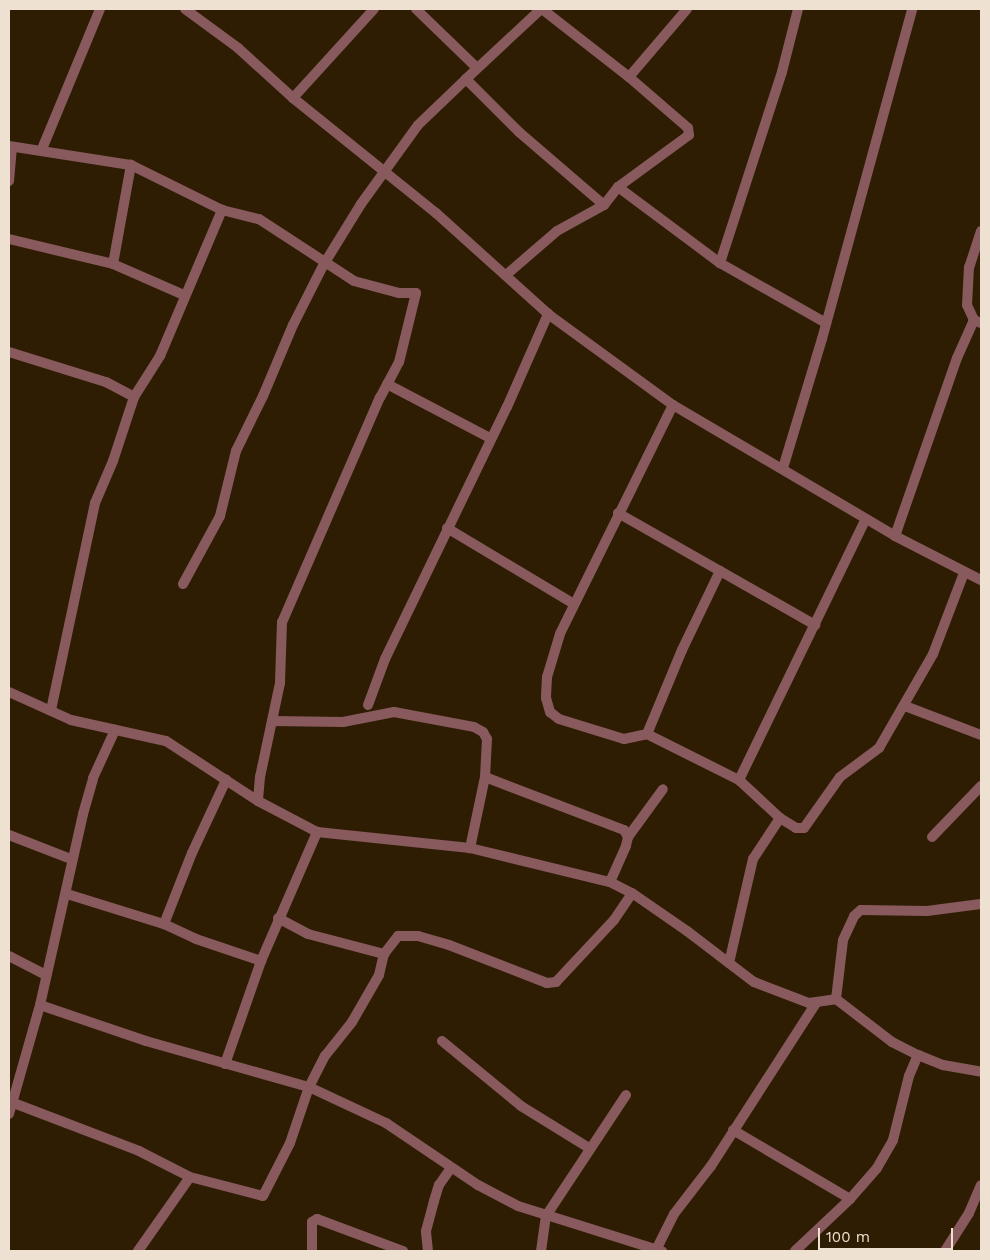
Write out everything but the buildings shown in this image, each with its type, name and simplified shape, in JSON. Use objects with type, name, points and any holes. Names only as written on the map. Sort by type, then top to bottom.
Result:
[{"type":"street","points":[[42,149],[100,9]]},
{"type":"street","points":[[185,9],[238,48],[294,98],[436,213],[548,314],[673,405],[783,468],[895,536],[964,573],[981,580]]},
{"type":"street","points":[[294,98],[374,9]]},
{"type":"street","points":[[416,9],[477,68]]},
{"type":"street","points":[[183,584],[220,516],[236,451],[263,396],[292,325],[346,226],[418,126],[477,68],[542,9],[628,76],[688,128],[689,135],[618,187],[604,206],[557,231],[506,275]]},
{"type":"street","points":[[628,76],[687,9]]},
{"type":"street","points":[[720,262],[782,72],[798,9]]},
{"type":"street","points":[[783,468],[826,323],[912,9]]},
{"type":"street","points":[[466,79],[519,132],[604,206]]},
{"type":"street","points":[[9,181],[10,146],[42,149],[131,164],[222,210],[259,219],[324,264],[354,281],[399,293],[416,293],[399,362],[387,384],[282,622],[280,683],[258,802]]},
{"type":"street","points":[[113,264],[131,164]]},
{"type":"street","points":[[618,187],[720,262],[826,323]]},
{"type":"street","points":[[51,710],[81,576],[87,529],[134,397],[160,356],[184,295],[222,210]]},
{"type":"street","points":[[895,536],[957,358],[978,321],[967,305],[969,267],[981,231]]},
{"type":"street","points":[[9,239],[113,264],[184,295]]},
{"type":"street","points":[[368,705],[385,659],[548,314]]},
{"type":"street","points":[[9,352],[106,382],[134,397]]},
{"type":"street","points":[[387,384],[490,438]]},
{"type":"street","points":[[673,405],[618,513],[560,634],[547,677],[546,698],[550,712],[559,720],[624,739],[647,734],[739,780],[780,818],[796,828],[804,828],[840,777],[879,748],[905,706],[933,654],[964,573]]},
{"type":"street","points":[[618,513],[815,625]]},
{"type":"street","points":[[739,780],[866,519]]},
{"type":"street","points":[[447,528],[574,604]]},
{"type":"street","points":[[647,734],[682,650],[720,571]]},
{"type":"street","points":[[9,692],[71,720],[166,741],[258,802],[317,832],[470,848],[610,882],[632,893],[754,982],[816,1003],[836,1000],[892,1042],[918,1055],[943,1065],[981,1072]]},
{"type":"street","points":[[905,706],[981,735]]},
{"type":"street","points":[[272,721],[343,722],[394,712],[474,727],[483,732],[487,739],[485,777],[470,848]]},
{"type":"street","points":[[9,1114],[13,1080],[40,1005],[67,894],[71,859],[94,778],[115,730]]},
{"type":"street","points":[[485,777],[624,830],[628,836]]},
{"type":"street","points":[[164,924],[192,853],[226,780]]},
{"type":"street","points":[[932,837],[981,786]]},
{"type":"street","points":[[610,882],[628,836],[663,789]]},
{"type":"street","points":[[729,963],[753,859],[780,818]]},
{"type":"street","points":[[225,1064],[260,961],[317,832]]},
{"type":"street","points":[[9,835],[71,859]]},
{"type":"street","points":[[11,1102],[139,1151],[190,1177],[263,1196],[290,1143],[309,1087],[325,1056],[352,1022],[379,975],[384,954],[398,936],[418,936],[449,944],[547,983],[556,982],[589,943],[614,920],[632,893]]},
{"type":"street","points":[[67,894],[164,924],[196,939],[260,961]]},
{"type":"street","points":[[836,1000],[843,940],[854,916],[861,910],[927,911],[981,904]]},
{"type":"street","points":[[278,918],[308,934],[384,954]]},
{"type":"street","points":[[9,956],[46,975]]},
{"type":"street","points":[[40,1005],[225,1064],[309,1087],[386,1123],[451,1168],[518,1206],[659,1250],[674,1214],[733,1130],[816,1003]]},
{"type":"street","points":[[442,1041],[521,1106],[589,1148]]},
{"type":"street","points":[[794,1251],[850,1198],[877,1168],[893,1140],[909,1076],[918,1055]]},
{"type":"street","points":[[541,1251],[546,1216],[589,1148],[626,1095]]},
{"type":"street","points":[[733,1130],[850,1198]]},
{"type":"street","points":[[428,1251],[426,1231],[434,1202],[439,1185],[451,1168]]},
{"type":"street","points":[[138,1251],[190,1177]]},
{"type":"street","points":[[945,1251],[969,1213],[981,1185]]},
{"type":"street","points":[[312,1251],[312,1222],[317,1218],[403,1251]]}]
